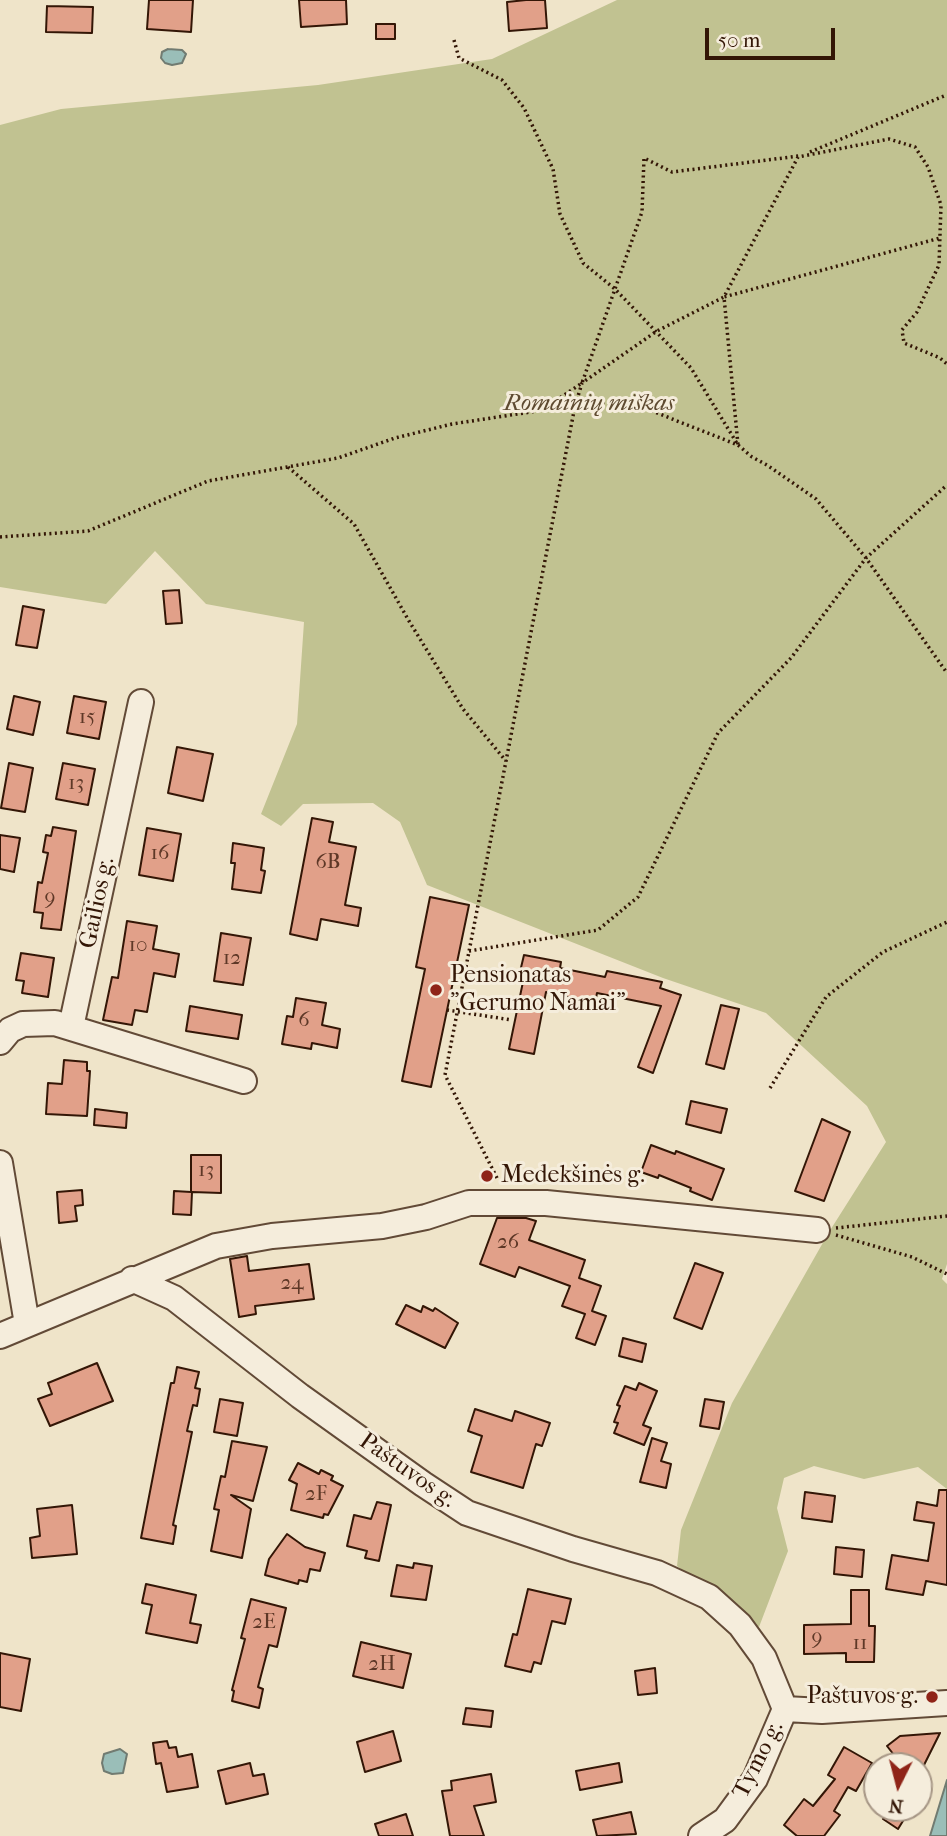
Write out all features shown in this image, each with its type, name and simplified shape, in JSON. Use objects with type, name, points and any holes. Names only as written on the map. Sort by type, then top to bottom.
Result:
[{"type":"street","name":"Gailios g.","points":[[71,1027],[141,702]]},
{"type":"street","points":[[0,1042],[10,1030],[23,1024],[55,1023],[244,1082]]},
{"type":"street","points":[[0,1163],[27,1324]]},
{"type":"street","points":[[0,1336],[216,1246],[272,1236],[382,1226],[426,1217],[468,1203],[546,1203],[817,1230]]},
{"type":"street","name":"Paštuvos g.","points":[[132,1279],[174,1298],[300,1396],[423,1485],[467,1513],[573,1549],[657,1573],[709,1597],[740,1625],[764,1658],[785,1709]]},
{"type":"street","points":[[785,1709],[822,1711],[947,1703]]},
{"type":"street","name":"Tymo g.","points":[[701,1836],[725,1820],[755,1779],[785,1709]]},
{"type":"path","points":[[454,40],[459,58],[502,80],[524,108],[553,169],[560,214],[583,263],[615,289],[691,368],[737,444],[816,499],[866,558],[946,673]]},
{"type":"path","points":[[737,444],[724,297],[799,157],[944,96]]},
{"type":"path","points":[[497,1178],[445,1075],[575,405],[642,212],[644,158],[672,172],[799,157],[889,139],[915,147],[928,167],[941,205],[939,265],[917,312],[902,330],[904,343],[940,358],[947,364]]},
{"type":"path","points":[[540,411],[657,331],[724,297],[940,238]]},
{"type":"path","points":[[0,537],[88,531],[208,481],[338,458],[452,424],[596,402],[647,409],[737,444]]},
{"type":"path","points":[[288,467],[354,524],[463,709],[506,761]]},
{"type":"path","points":[[469,951],[598,930],[638,897],[718,733],[792,658],[866,558],[947,485]]},
{"type":"path","points":[[770,1088],[826,997],[883,952],[947,922]]},
{"type":"path","points":[[447,1010],[512,1020]]},
{"type":"path","points":[[817,1230],[947,1216]]},
{"type":"path","points":[[817,1230],[912,1257],[947,1274]]},
{"type":"green space","name":"Romainių miškas","points":[[617,0],[947,0],[947,1264],[942,1279],[947,1284],[947,1489],[918,1467],[864,1479],[814,1466],[784,1478],[777,1508],[788,1551],[759,1627],[677,1566],[681,1530],[732,1403],[829,1232],[886,1142],[867,1106],[766,1013],[663,978],[427,885],[400,822],[373,803],[303,804],[281,826],[261,814],[297,724],[304,622],[206,604],[155,551],[106,604],[0,587],[0,125],[61,109],[318,85],[492,59]]},
{"type":"water","points":[[168,49],[182,50],[186,54],[182,63],[165,63],[161,58],[162,52]]},
{"type":"water","points":[[120,1749],[127,1754],[123,1773],[112,1774],[104,1771],[104,1754]]},
{"type":"water","points":[[947,1780],[947,1836],[930,1836]]},
{"type":"building","points":[[149,0],[193,0],[191,32],[147,29]]},
{"type":"building","points":[[299,0],[346,0],[347,24],[301,27]]},
{"type":"building","points":[[545,0],[547,28],[509,31],[507,2]]},
{"type":"building","points":[[47,6],[93,7],[92,33],[46,32]]},
{"type":"building","points":[[376,24],[395,24],[395,39],[376,39]]},
{"type":"building","points":[[179,590],[182,623],[166,624],[163,591]]},
{"type":"building","points":[[23,606],[44,610],[37,648],[16,645]]},
{"type":"building","points":[[14,696],[40,702],[33,735],[7,729]]},
{"type":"building","points":[[74,696],[106,702],[99,739],[67,733]]},
{"type":"building","points":[[177,747],[213,754],[203,801],[168,793]]},
{"type":"building","points":[[9,763],[33,768],[25,812],[1,808]]},
{"type":"building","points":[[63,763],[95,769],[88,805],[56,799]]},
{"type":"building","points":[[312,818],[333,822],[329,842],[356,847],[345,905],[361,908],[358,926],[321,919],[317,940],[290,934]]},
{"type":"building","points":[[53,827],[76,831],[61,930],[41,928],[43,913],[34,912],[38,882],[42,883],[48,853],[43,852],[46,835],[51,836]]},
{"type":"building","points":[[147,828],[181,834],[173,881],[139,875]]},
{"type":"building","points":[[0,835],[20,838],[14,872],[0,869]]},
{"type":"building","points":[[233,843],[264,848],[261,870],[265,871],[261,893],[232,889],[235,863],[231,863]]},
{"type":"building","name":"Pensionatas \"Gerumo Namai\"","points":[[430,897],[469,905],[431,1087],[402,1081],[425,969],[416,967]]},
{"type":"building","points":[[127,921],[157,926],[153,949],[179,954],[175,977],[154,973],[147,1012],[135,1010],[132,1025],[103,1020],[112,977],[118,978]]},
{"type":"building","points":[[221,933],[251,938],[243,985],[214,981]]},
{"type":"building","points":[[21,953],[54,958],[48,997],[22,993],[24,981],[16,980]]},
{"type":"building","points":[[524,955],[561,962],[560,968],[605,977],[607,971],[662,982],[660,988],[681,995],[653,1073],[638,1067],[661,1006],[597,993],[595,1003],[546,992],[534,1054],[509,1049],[524,977],[519,976]]},
{"type":"building","points":[[296,998],[326,1003],[322,1025],[340,1029],[337,1048],[312,1043],[311,1049],[282,1044],[287,1016],[293,1017]]},
{"type":"building","points":[[721,1005],[739,1009],[724,1069],[706,1064]]},
{"type":"building","points":[[190,1006],[242,1015],[238,1039],[186,1031]]},
{"type":"building","points":[[64,1060],[87,1062],[87,1071],[90,1071],[87,1116],[46,1114],[48,1083],[62,1084]]},
{"type":"building","points":[[691,1101],[727,1109],[721,1133],[686,1124]]},
{"type":"building","points":[[95,1109],[127,1113],[126,1128],[94,1125]]},
{"type":"building","points":[[822,1119],[850,1132],[824,1201],[795,1191]]},
{"type":"building","points":[[651,1145],[675,1154],[676,1151],[724,1169],[712,1200],[659,1175],[658,1178],[641,1172]]},
{"type":"building","points":[[191,1155],[221,1155],[221,1193],[192,1192],[191,1215],[173,1214],[174,1191],[191,1192]]},
{"type":"building","points":[[82,1190],[83,1205],[75,1206],[77,1221],[59,1223],[57,1192]]},
{"type":"building","points":[[497,1218],[526,1218],[536,1221],[529,1240],[585,1260],[579,1278],[601,1286],[592,1311],[606,1316],[595,1345],[576,1338],[585,1314],[562,1306],[570,1286],[519,1267],[515,1277],[480,1264]]},
{"type":"building","points":[[247,1256],[249,1271],[309,1264],[314,1299],[255,1306],[256,1314],[239,1317],[230,1259]]},
{"type":"building","points":[[695,1263],[723,1273],[702,1329],[674,1318]]},
{"type":"building","points":[[406,1305],[421,1312],[423,1306],[433,1311],[435,1308],[458,1323],[445,1348],[396,1324]]},
{"type":"building","points":[[623,1338],[646,1344],[642,1362],[619,1356]]},
{"type":"building","points":[[97,1363],[113,1401],[50,1426],[38,1399],[52,1394],[48,1383]]},
{"type":"building","points":[[177,1367],[199,1372],[195,1388],[200,1389],[197,1406],[193,1405],[187,1431],[192,1432],[173,1525],[176,1526],[173,1544],[141,1538],[171,1383],[174,1383]]},
{"type":"building","points":[[639,1383],[657,1391],[643,1425],[651,1428],[644,1445],[614,1433],[618,1423],[614,1422],[620,1406],[617,1405],[625,1386],[636,1390]]},
{"type":"building","points":[[220,1399],[243,1403],[237,1436],[214,1432]]},
{"type":"building","points":[[705,1399],[724,1402],[719,1429],[700,1426]]},
{"type":"building","points":[[475,1409],[512,1421],[515,1411],[550,1423],[542,1446],[536,1444],[523,1488],[471,1472],[482,1436],[468,1431]]},
{"type":"building","points":[[652,1438],[667,1443],[661,1461],[671,1464],[666,1488],[640,1482]]},
{"type":"building","points":[[232,1441],[267,1447],[253,1501],[231,1495],[251,1509],[242,1558],[211,1551],[219,1510],[214,1509],[221,1476],[225,1477]]},
{"type":"building","points":[[298,1463],[319,1474],[321,1470],[333,1476],[331,1480],[343,1486],[328,1515],[324,1514],[323,1518],[291,1510],[297,1484],[289,1480]]},
{"type":"building","points":[[939,1490],[947,1490],[947,1585],[926,1581],[923,1595],[886,1589],[892,1555],[928,1561],[934,1523],[914,1520],[917,1502],[937,1506]]},
{"type":"building","points":[[805,1492],[835,1496],[832,1522],[802,1518]]},
{"type":"building","points":[[377,1502],[391,1505],[379,1561],[365,1558],[367,1551],[347,1546],[354,1515],[371,1519]]},
{"type":"building","points":[[72,1505],[77,1554],[32,1558],[30,1538],[40,1536],[37,1509]]},
{"type":"building","points":[[287,1534],[305,1547],[325,1553],[320,1571],[310,1569],[307,1582],[299,1580],[298,1584],[265,1575],[269,1559]]},
{"type":"building","points":[[836,1547],[864,1550],[862,1577],[834,1574]]},
{"type":"building","points":[[414,1563],[432,1566],[426,1600],[391,1596],[397,1565],[413,1568]]},
{"type":"building","points":[[146,1584],[196,1595],[190,1623],[201,1625],[197,1643],[146,1633],[152,1605],[142,1603]]},
{"type":"building","points":[[528,1589],[571,1599],[565,1624],[552,1621],[541,1664],[534,1662],[531,1672],[505,1666],[513,1634],[517,1635]]},
{"type":"building","points":[[851,1590],[869,1590],[869,1626],[875,1626],[874,1662],[846,1662],[846,1653],[804,1654],[804,1625],[851,1624]]},
{"type":"building","points":[[251,1599],[286,1608],[277,1647],[269,1645],[258,1687],[263,1689],[259,1708],[232,1701],[232,1690],[245,1639],[241,1638]]},
{"type":"building","points":[[361,1642],[411,1654],[403,1688],[353,1676]]},
{"type":"building","points":[[0,1653],[30,1659],[21,1711],[0,1707]]},
{"type":"building","points":[[655,1668],[657,1693],[638,1695],[635,1671]]},
{"type":"building","points":[[466,1708],[493,1711],[491,1727],[463,1724]]},
{"type":"building","points":[[393,1731],[401,1761],[365,1772],[357,1742]]},
{"type":"building","points":[[940,1733],[930,1752],[892,1752],[887,1746],[900,1736]]},
{"type":"building","points":[[167,1741],[169,1748],[176,1747],[178,1757],[192,1754],[198,1787],[167,1792],[161,1763],[156,1764],[153,1743]]},
{"type":"building","points":[[844,1747],[863,1758],[863,1779],[856,1791],[848,1787],[834,1811],[840,1815],[824,1836],[797,1836],[784,1825],[804,1799],[813,1806],[835,1779],[828,1775]]},
{"type":"building","points":[[250,1763],[253,1776],[264,1774],[268,1794],[226,1804],[218,1771]]},
{"type":"building","points":[[619,1763],[622,1782],[580,1790],[576,1771]]},
{"type":"building","points":[[491,1774],[496,1802],[474,1806],[484,1836],[450,1836],[442,1791],[452,1790],[451,1781]]},
{"type":"building","points":[[631,1812],[636,1834],[597,1836],[593,1820]]},
{"type":"building","points":[[406,1814],[413,1836],[379,1836],[375,1824]]},
{"type":"building","points":[[888,1822],[902,1822],[898,1829]]},
{"type":"place","name":"Pensionatas \"Gerumo Namai\"","points":[[436,990]]},
{"type":"place","name":"Medekšinės g.","points":[[487,1176]]},
{"type":"place","name":"Paštuvos g.","points":[[932,1697]]}]
